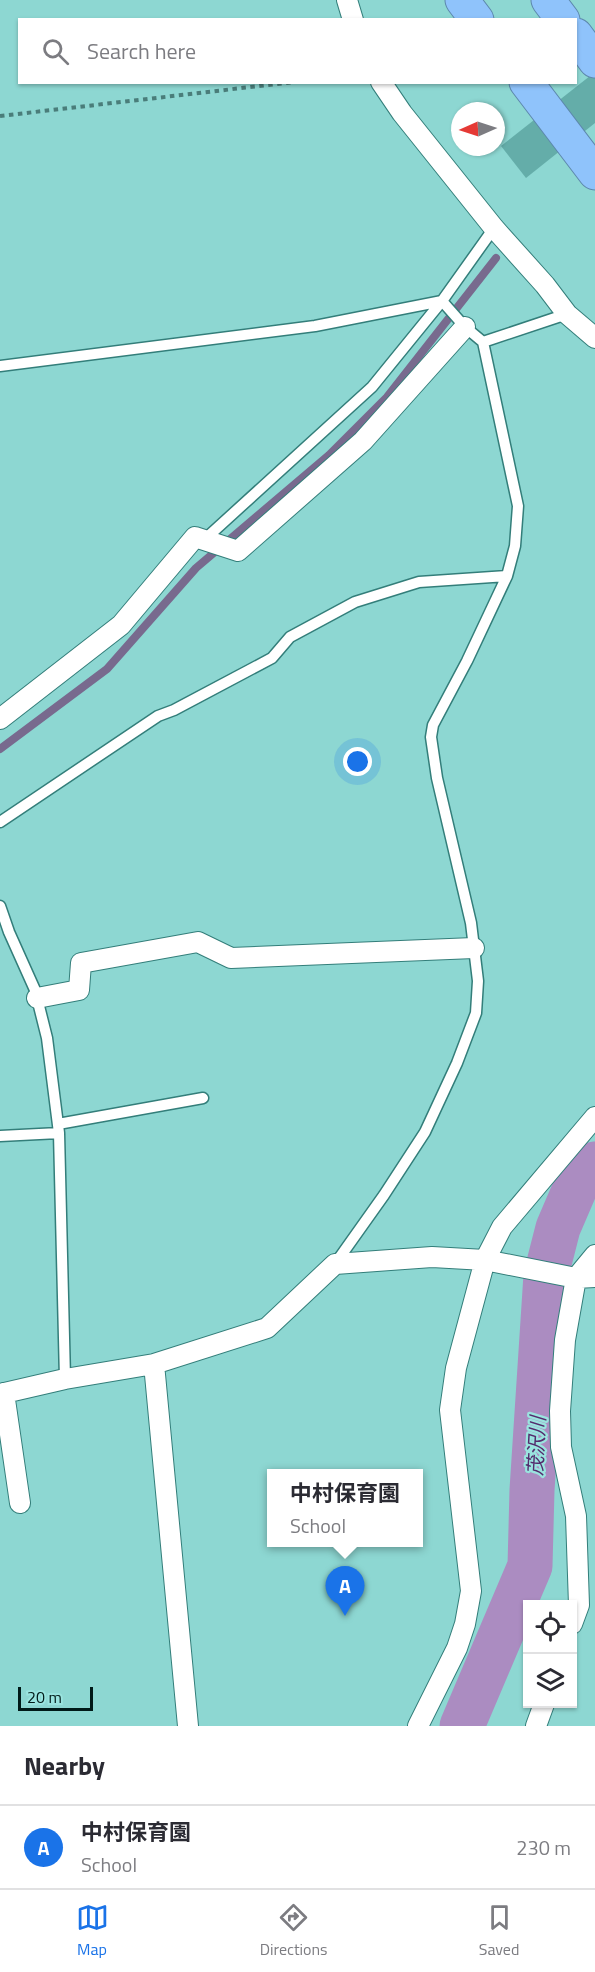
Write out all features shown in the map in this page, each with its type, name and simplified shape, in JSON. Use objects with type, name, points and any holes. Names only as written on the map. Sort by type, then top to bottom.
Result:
[{"type":"highway","points":[[462,0],[476,18]]},
{"type":"highway","points":[[471,0],[477,18]]},
{"type":"highway","points":[[548,0],[562,18]]},
{"type":"highway","points":[[577,36],[595,61]]},
{"type":"highway","points":[[528,84],[595,173]]},
{"type":"street","points":[[347,0],[352,18]]},
{"type":"street","points":[[382,84],[402,113],[494,228],[545,285],[567,314],[595,338]]},
{"type":"street","points":[[0,719],[121,625],[195,537],[238,551],[363,441],[464,326]]},
{"type":"street","points":[[37,998],[78,990],[81,963],[198,942],[231,958],[474,948]]},
{"type":"street","points":[[418,1726],[458,1648],[471,1591],[450,1410],[456,1368],[502,1227],[595,1117]]},
{"type":"street","points":[[577,1611],[579,1605],[576,1516],[561,1447],[560,1411],[565,1340],[577,1277],[595,1255]]},
{"type":"street","points":[[20,1503],[2,1394],[64,1379],[154,1364],[267,1328],[336,1264],[432,1257],[491,1261],[577,1277]]},
{"type":"street","points":[[154,1364],[188,1726]]},
{"type":"street","points":[[536,1726],[543,1708]]},
{"type":"lane","points":[[204,540],[372,387],[443,302],[494,228]]},
{"type":"lane","points":[[336,1264],[425,1132],[458,1063],[476,1013],[478,981],[471,923],[437,778],[431,737],[433,725],[467,661],[507,576],[515,546],[518,506],[483,342],[464,326],[443,302]]},
{"type":"lane","points":[[0,366],[315,326],[443,302]]},
{"type":"lane","points":[[483,342],[567,314]]},
{"type":"lane","points":[[0,822],[158,716],[174,710],[272,658],[290,637],[355,602],[419,582],[507,576]]},
{"type":"lane","points":[[0,906],[37,998],[47,1038],[58,1129],[64,1379]]},
{"type":"lane","points":[[0,1136],[58,1129],[203,1098]]},
{"type":"path","points":[[0,116],[277,84]]},
{"type":"building","points":[[595,72],[595,123],[526,178],[505,151],[505,143]]},
{"type":"waterway","points":[[0,749],[107,669],[196,568],[329,455],[387,397],[496,258]]},
{"type":"waterway","name":"茂沢川","points":[[462,1726],[530,1566],[532,1490],[546,1275],[558,1228],[576,1186],[595,1164]]},
{"type":"place","name":"中村保育園","points":[[345,1616]]}]
